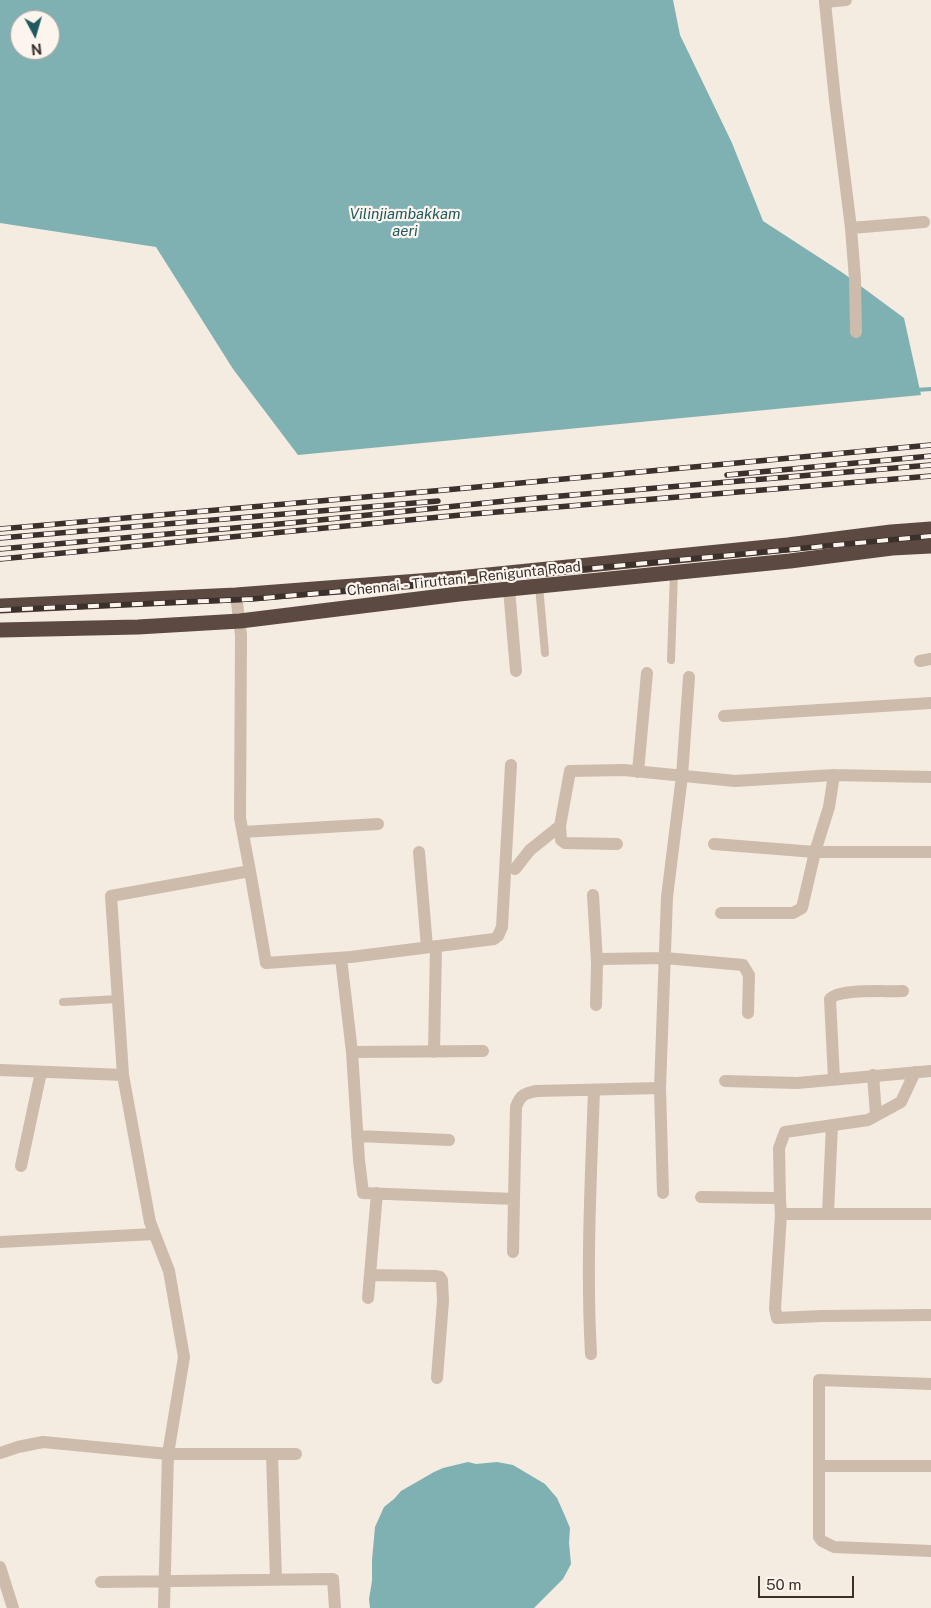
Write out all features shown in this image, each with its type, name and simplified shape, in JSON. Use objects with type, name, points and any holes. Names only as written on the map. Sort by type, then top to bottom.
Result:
[{"type":"highway","name":"Chennai - Tiruttani - Renigunta Road","points":[[0,606],[236,595],[458,578],[931,529]]},
{"type":"highway","name":"Chennai - Tiruttani - Renigunta Road","points":[[0,630],[138,627],[240,621],[509,589],[790,561],[892,548],[931,546]]},
{"type":"street","points":[[846,0],[825,1],[834,100],[851,228],[855,279],[856,332]]},
{"type":"street","points":[[851,228],[924,222]]},
{"type":"street","points":[[509,589],[516,671]]},
{"type":"street","points":[[236,595],[240,621],[241,664],[240,818],[266,963],[341,958],[494,939],[498,936],[500,933],[511,765]]},
{"type":"street","points":[[638,772],[646,673]]},
{"type":"street","points":[[663,1193],[660,1088],[667,897],[682,776],[689,677]]},
{"type":"street","points":[[724,716],[931,703]]},
{"type":"street","points":[[617,844],[565,843],[560,837],[560,826],[570,771],[638,772],[735,781],[834,775],[931,777]]},
{"type":"street","points":[[720,913],[793,913],[800,910],[804,904],[815,852],[829,807],[834,775]]},
{"type":"street","points":[[243,832],[378,824]]},
{"type":"street","points":[[515,869],[530,850],[560,826]]},
{"type":"street","points":[[714,844],[815,852],[931,852]]},
{"type":"street","points":[[420,852],[431,947],[434,1052]]},
{"type":"street","points":[[164,1608],[168,1454],[184,1357],[169,1270],[150,1222],[123,1075],[111,896],[250,871]]},
{"type":"street","points":[[593,895],[597,962],[596,1005]]},
{"type":"street","points":[[341,958],[352,1052],[357,1136],[363,1193],[514,1200]]},
{"type":"street","points":[[597,962],[603,958],[665,958],[743,965],[749,974],[748,1013]]},
{"type":"street","points":[[834,1079],[830,999],[843,993],[903,991]]},
{"type":"street","points":[[352,1052],[483,1051]]},
{"type":"street","points":[[0,1070],[123,1075]]},
{"type":"street","points":[[725,1081],[797,1083],[931,1071]]},
{"type":"street","points":[[21,1166],[41,1072]]},
{"type":"street","points":[[915,1072],[901,1102],[868,1120],[785,1132],[779,1148],[781,1214],[775,1309],[777,1318],[931,1315]]},
{"type":"street","points":[[873,1075],[876,1115]]},
{"type":"street","points":[[513,1252],[516,1107],[519,1098],[526,1093],[537,1091],[660,1088]]},
{"type":"street","points":[[592,1354],[589,1316],[594,1090]]},
{"type":"street","points":[[828,1213],[832,1125]]},
{"type":"street","points":[[357,1136],[449,1140]]},
{"type":"street","points":[[368,1298],[377,1193]]},
{"type":"street","points":[[701,1197],[775,1198],[780,1200]]},
{"type":"street","points":[[781,1214],[931,1214]]},
{"type":"street","points":[[0,1242],[154,1234]]},
{"type":"street","points":[[371,1275],[435,1276],[440,1277],[442,1280],[443,1300],[437,1378]]},
{"type":"street","points":[[931,1384],[819,1380],[819,1536],[822,1541],[834,1547],[931,1551]]},
{"type":"street","points":[[0,1453],[18,1446],[43,1442],[168,1454],[296,1454]]},
{"type":"street","points":[[272,1454],[276,1579]]},
{"type":"street","points":[[819,1466],[931,1466]]},
{"type":"street","points":[[0,1567],[13,1608]]},
{"type":"street","points":[[101,1582],[334,1578],[334,1608]]},
{"type":"lane","points":[[671,660],[674,572]]},
{"type":"lane","points":[[539,586],[545,653]]},
{"type":"lane","points":[[63,1002],[118,999]]},
{"type":"water","name":"Vilinjiambakkam aeri","points":[[0,0],[673,0],[680,35],[732,143],[763,221],[843,273],[904,318],[921,395],[298,455],[233,369],[156,247],[0,223]]},
{"type":"water","points":[[468,1462],[476,1464],[497,1462],[513,1465],[545,1484],[557,1498],[570,1528],[571,1564],[563,1579],[534,1608],[370,1608],[369,1599],[375,1527],[384,1507],[401,1491],[434,1472]]},
{"type":"waterway","points":[[916,390],[931,389]]},
{"type":"railway","points":[[0,529],[931,445]]},
{"type":"railway","points":[[727,475],[931,456]]},
{"type":"railway","points":[[0,549],[290,523],[525,499],[931,465]]},
{"type":"railway","points":[[0,559],[461,515],[931,476]]},
{"type":"railway","points":[[0,538],[438,501]]},
{"type":"railway","points":[[0,610],[252,599],[931,536]]}]
